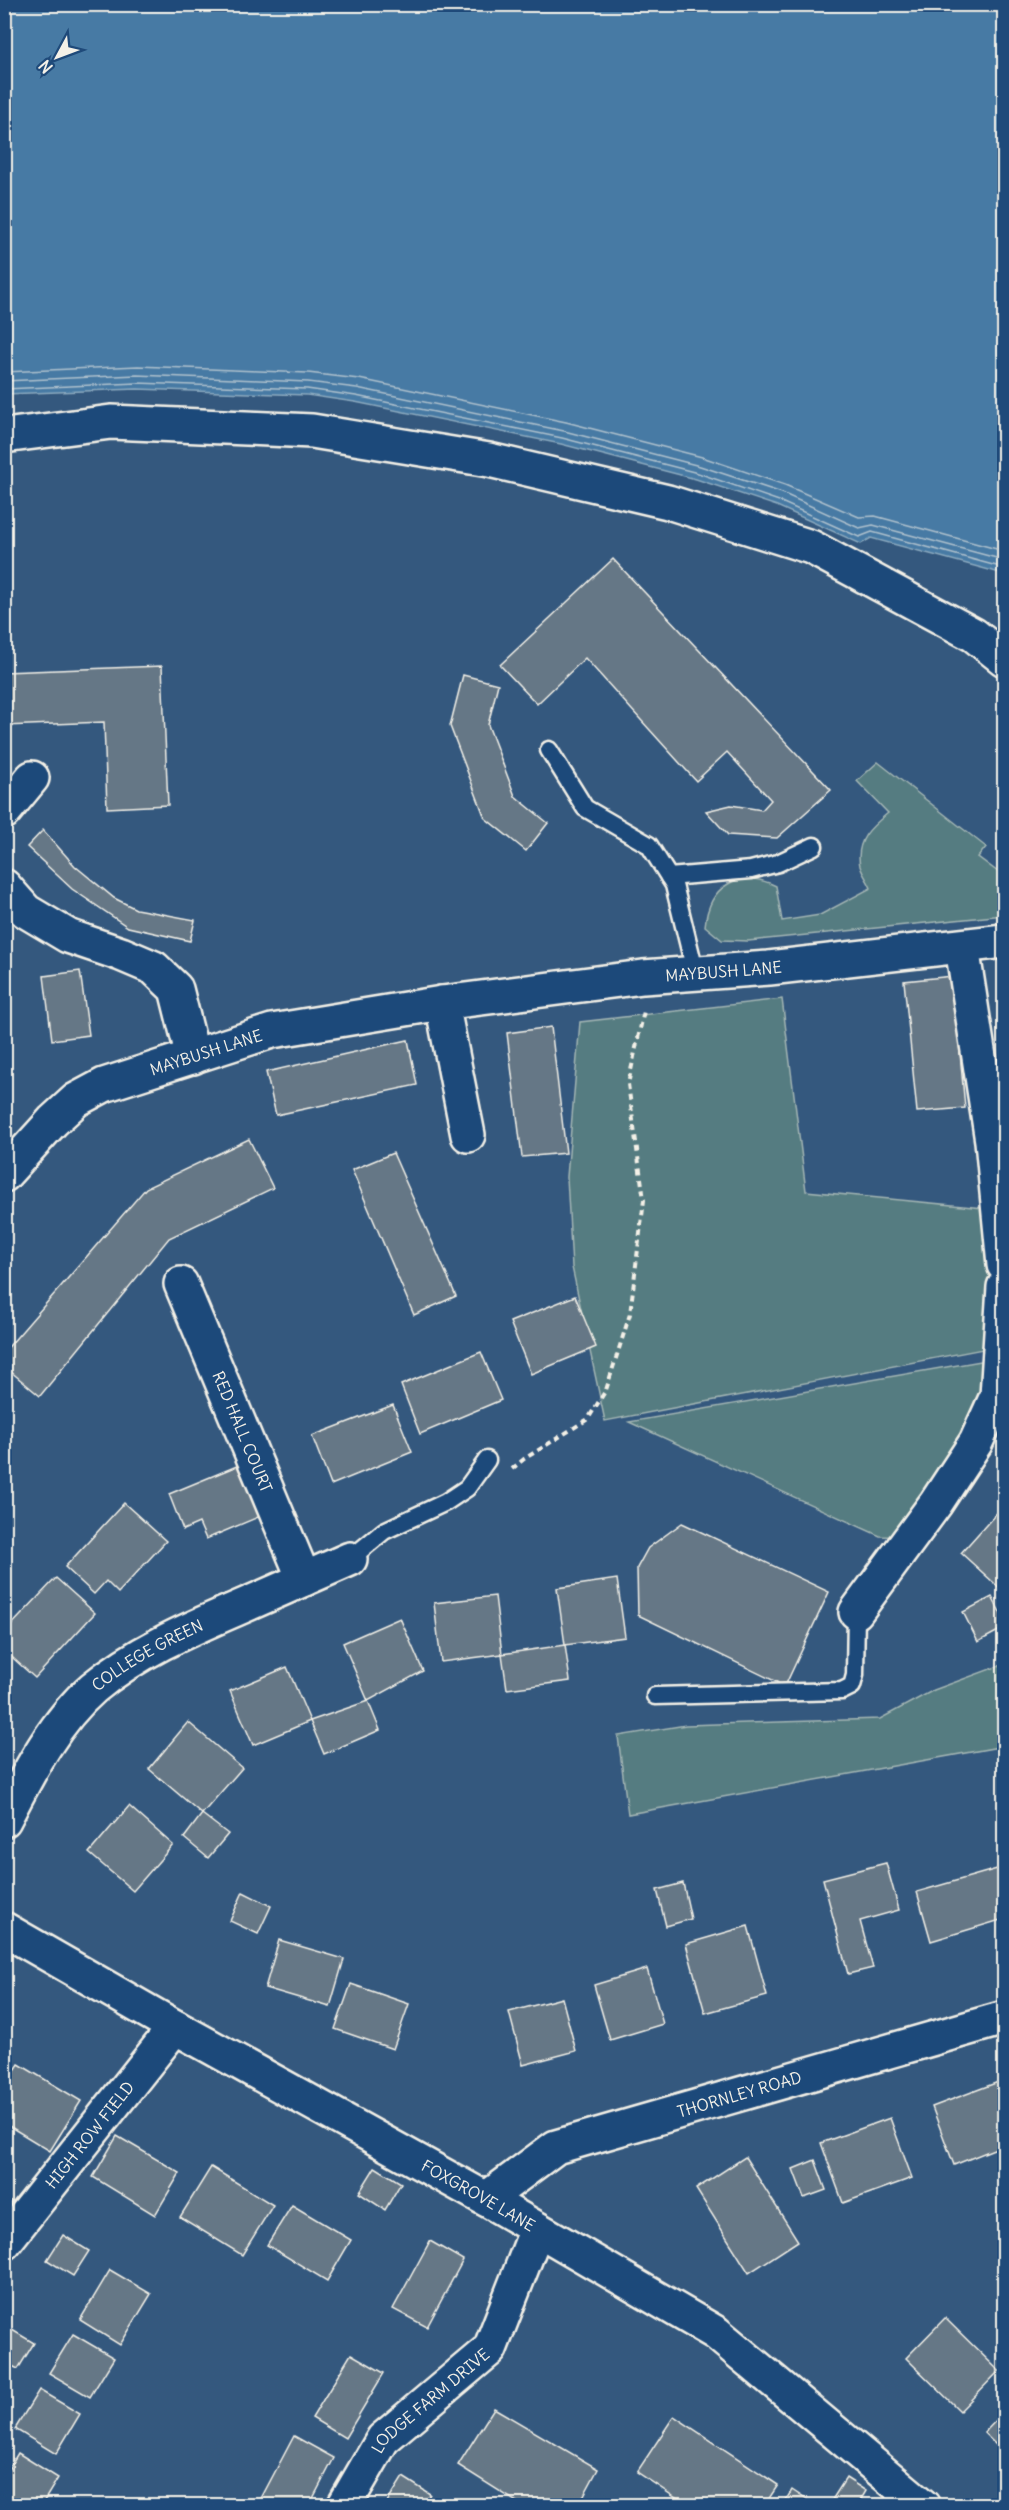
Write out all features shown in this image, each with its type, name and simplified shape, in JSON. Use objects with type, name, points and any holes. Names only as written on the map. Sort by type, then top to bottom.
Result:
[{"type":"street","points":[[4,436],[111,422],[312,431],[489,460],[668,502],[811,547],[974,634],[1005,659]]},
{"type":"street","points":[[4,812],[32,778]]},
{"type":"street","points":[[4,886],[26,911],[68,936],[154,968],[176,989],[193,1058]]},
{"type":"street","name":"MAYBUSH LANE","points":[[4,1175],[26,1149],[76,1100],[104,1085],[272,1031],[442,1003],[643,977],[696,975],[1005,941]]},
{"type":"street","points":[[962,947],[992,1140],[1005,1265]]},
{"type":"street","points":[[442,1003],[468,1135]]},
{"type":"street","name":"RED HALL COURT","points":[[182,1284],[304,1579]]},
{"type":"street","points":[[856,1612],[936,1503],[976,1442],[997,1396],[1005,1287]]},
{"type":"street","name":"COLLEGE GREEN","points":[[4,1820],[27,1775],[58,1726],[93,1689],[135,1658],[189,1629],[350,1559]]},
{"type":"street","name":"FOXGROVE LANE","points":[[4,1929],[175,2027],[486,2199],[716,2333],[922,2505]]},
{"type":"street","name":"THORNLEY ROAD","points":[[486,2199],[556,2147],[1005,2018]]},
{"type":"street","name":"HIGH ROW FIELD","points":[[4,2242],[175,2027]]},
{"type":"street","name":"LODGE FARM DRIVE","points":[[344,2505],[382,2439],[490,2349],[537,2229]]},
{"type":"lane","points":[[549,750],[585,808],[649,845],[674,885],[696,975]]},
{"type":"lane","points":[[669,877],[751,870],[778,863],[814,846]]},
{"type":"lane","points":[[350,1559],[384,1531],[446,1502],[467,1488],[487,1460]]},
{"type":"lane","points":[[656,1696],[842,1691],[852,1686],[855,1675],[856,1612]]},
{"type":"path","points":[[508,1472],[524,1459],[588,1419],[606,1390],[630,1314],[644,1200],[628,1084],[644,1014],[643,977]]},
{"type":"green space","points":[[878,762],[986,847],[978,857],[998,872],[1004,865],[1004,915],[748,941],[722,940],[705,926],[712,900],[728,884],[738,880],[762,881],[776,886],[782,921],[820,915],[871,888],[860,866],[860,849],[870,829],[888,813],[857,781]]},
{"type":"green space","points":[[782,999],[806,1191],[1004,1210],[1004,1345],[605,1421],[572,1267],[567,1177],[580,1022]]},
{"type":"green space","points":[[1004,1357],[910,1537],[880,1536],[629,1422]]},
{"type":"green space","points":[[1004,1664],[1004,1746],[628,1814],[618,1736],[686,1725],[880,1719],[934,1690]]},
{"type":"water","points":[[4,5],[1004,5],[1004,574],[871,538],[861,544],[777,506],[696,479],[561,444],[355,402],[307,395],[137,389],[5,394]]},
{"type":"building","points":[[613,559],[831,790],[777,838],[728,835],[706,811],[731,805],[762,810],[771,800],[727,752],[696,781],[585,658],[537,704],[500,665]]},
{"type":"building","points":[[162,666],[168,805],[107,808],[104,722],[4,726],[4,672]]},
{"type":"building","points":[[463,675],[498,684],[488,725],[515,796],[548,823],[526,851],[485,818],[450,726]]},
{"type":"building","points":[[43,830],[75,866],[114,898],[136,909],[195,920],[190,941],[128,927],[72,889],[27,847]]},
{"type":"building","points":[[80,971],[89,1035],[52,1040],[44,976]]},
{"type":"building","points":[[953,976],[965,1108],[917,1112],[904,981]]},
{"type":"building","points":[[551,1027],[566,1153],[522,1157],[507,1033]]},
{"type":"building","points":[[408,1040],[417,1085],[276,1115],[266,1072]]},
{"type":"building","points":[[249,1139],[273,1188],[169,1238],[40,1396],[4,1366],[4,1352],[146,1188]]},
{"type":"building","points":[[393,1153],[456,1296],[414,1315],[352,1170]]},
{"type":"building","points":[[575,1296],[596,1347],[531,1374],[510,1322]]},
{"type":"building","points":[[481,1352],[501,1400],[420,1434],[401,1385]]},
{"type":"building","points":[[393,1405],[412,1452],[331,1485],[312,1436]]},
{"type":"building","points":[[249,1461],[270,1512],[206,1539],[199,1523],[183,1530],[169,1494]]},
{"type":"building","points":[[124,1503],[166,1541],[118,1593],[106,1581],[94,1594],[65,1567]]},
{"type":"building","points":[[1003,1506],[1004,1508],[1004,1592],[961,1553]]},
{"type":"building","points":[[682,1523],[829,1592],[785,1686],[638,1615],[637,1568],[648,1548]]},
{"type":"building","points":[[56,1578],[95,1613],[35,1678],[4,1650],[4,1633]]},
{"type":"building","points":[[617,1579],[625,1637],[565,1645],[557,1588]]},
{"type":"building","points":[[495,1596],[502,1654],[441,1662],[434,1603]]},
{"type":"building","points":[[992,1597],[1004,1620],[1004,1628],[978,1642],[963,1612]]},
{"type":"building","points":[[400,1618],[423,1671],[368,1701],[343,1643]]},
{"type":"building","points":[[565,1645],[570,1681],[507,1689],[502,1654]]},
{"type":"building","points":[[287,1667],[310,1721],[253,1745],[230,1691]]},
{"type":"building","points":[[368,1701],[380,1730],[324,1754],[310,1721]]},
{"type":"building","points":[[188,1722],[242,1768],[202,1814],[149,1769]]},
{"type":"building","points":[[129,1806],[173,1845],[133,1891],[89,1853]]},
{"type":"building","points":[[202,1814],[228,1834],[208,1858],[184,1838]]},
{"type":"building","points":[[886,1863],[899,1910],[860,1921],[873,1968],[848,1974],[823,1879]]},
{"type":"building","points":[[1004,1867],[1004,1919],[931,1941],[917,1892]]},
{"type":"building","points":[[683,1883],[691,1919],[666,1926],[657,1890]]},
{"type":"building","points":[[243,1892],[271,1906],[258,1934],[230,1921]]},
{"type":"building","points":[[748,1926],[767,1996],[705,2013],[686,1944]]},
{"type":"building","points":[[279,1940],[344,1959],[330,2007],[265,1988]]},
{"type":"building","points":[[647,1969],[663,2024],[610,2040],[594,1985]]},
{"type":"building","points":[[351,1984],[409,2004],[393,2049],[335,2029]]},
{"type":"building","points":[[562,1998],[576,2051],[523,2065],[509,2012]]},
{"type":"building","points":[[19,2064],[81,2101],[50,2151],[4,2123],[4,2087]]},
{"type":"building","points":[[1001,2081],[1004,2089],[1004,2145],[954,2165],[932,2107]]},
{"type":"building","points":[[890,2118],[912,2178],[843,2203],[821,2143]]},
{"type":"building","points":[[117,2136],[180,2173],[155,2215],[93,2177]]},
{"type":"building","points":[[745,2157],[798,2241],[749,2273],[696,2189]]},
{"type":"building","points":[[815,2160],[826,2190],[804,2198],[793,2169]]},
{"type":"building","points":[[211,2167],[273,2205],[242,2255],[180,2217]]},
{"type":"building","points":[[375,2167],[401,2183],[385,2210],[359,2193]]},
{"type":"building","points":[[4,2197],[14,2203],[4,2219]]},
{"type":"building","points":[[292,2205],[351,2240],[327,2281],[267,2245]]},
{"type":"building","points":[[63,2235],[89,2251],[73,2276],[47,2260]]},
{"type":"building","points":[[430,2241],[463,2260],[427,2327],[393,2309]]},
{"type":"building","points":[[110,2270],[151,2294],[120,2345],[80,2320]]},
{"type":"building","points":[[945,2318],[999,2371],[960,2411],[906,2358]]},
{"type":"building","points":[[7,2327],[34,2343],[18,2369],[4,2362],[4,2332]]},
{"type":"building","points":[[73,2334],[114,2358],[90,2397],[49,2373]]},
{"type":"building","points":[[351,2354],[384,2373],[345,2438],[312,2418]]},
{"type":"building","points":[[39,2390],[80,2414],[56,2454],[15,2429]]},
{"type":"building","points":[[494,2408],[598,2469],[578,2506],[523,2506],[458,2465]]},
{"type":"building","points":[[1004,2412],[1004,2453],[984,2433]]},
{"type":"building","points":[[674,2416],[778,2485],[764,2506],[688,2506],[637,2472]]},
{"type":"building","points":[[294,2436],[334,2458],[309,2506],[257,2506]]},
{"type":"building","points":[[18,2453],[58,2478],[41,2506],[4,2506],[4,2476]]},
{"type":"building","points":[[403,2477],[430,2494],[423,2506],[385,2506]]},
{"type":"building","points":[[846,2478],[866,2491],[857,2506],[828,2506]]},
{"type":"building","points":[[792,2490],[816,2506],[782,2506]]}]
